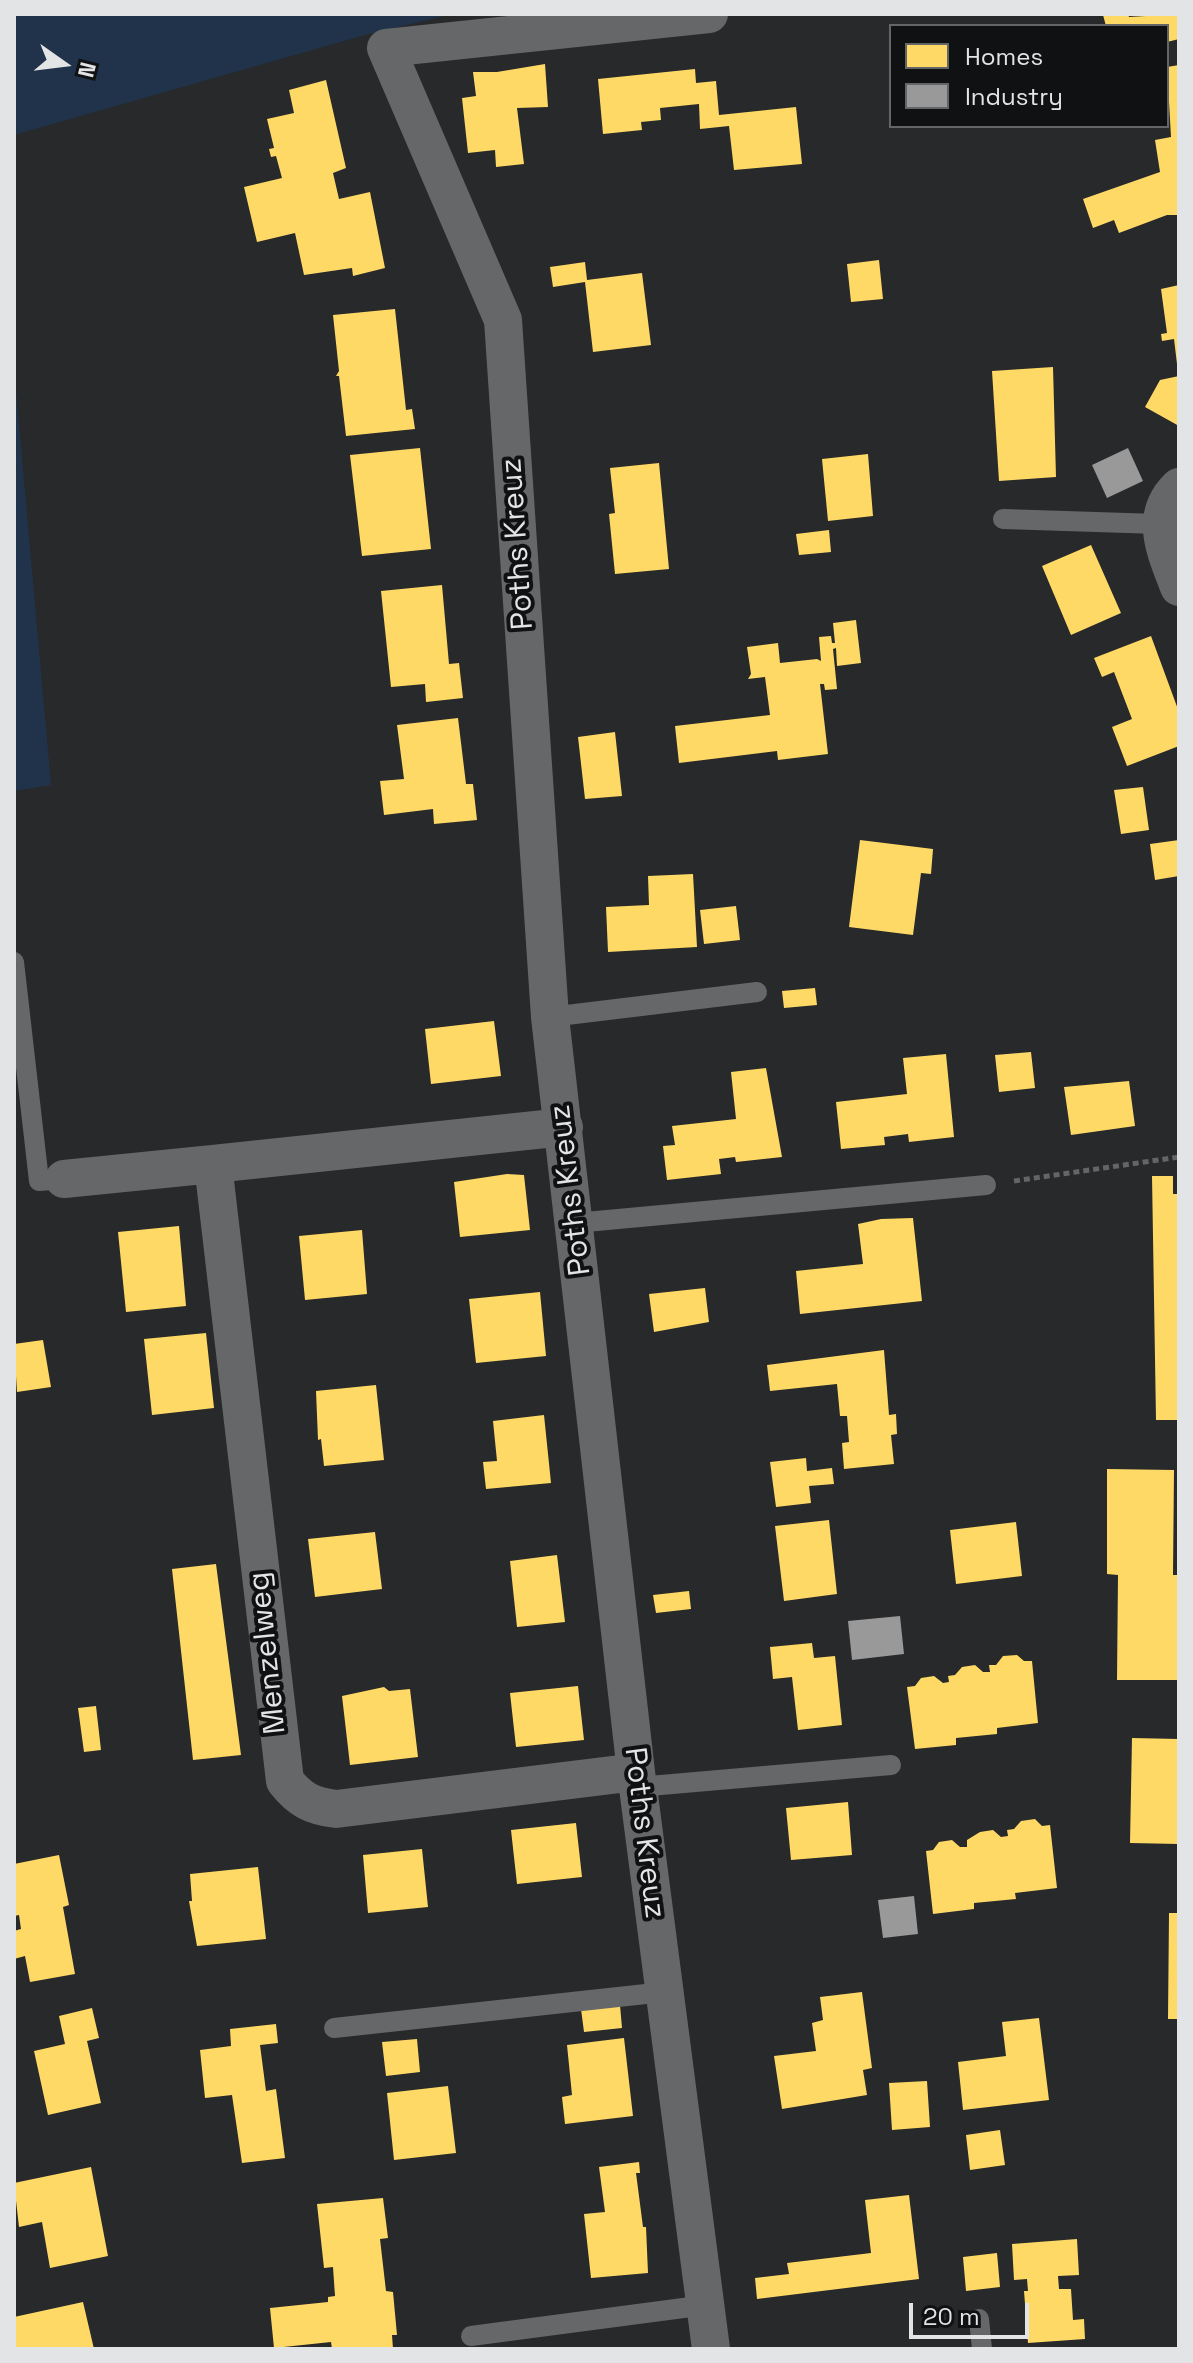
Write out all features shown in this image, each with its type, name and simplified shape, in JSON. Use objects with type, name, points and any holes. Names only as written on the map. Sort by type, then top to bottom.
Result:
[{"type":"street","name":"Poths Kreuz","points":[[709,14],[386,48],[503,320],[550,1017],[637,1780],[711,2349]]},
{"type":"street","points":[[1179,487],[1167,498],[1158,524],[1179,587]]},
{"type":"street","points":[[64,1179],[564,1127]]},
{"type":"street","name":"Menzelweg","points":[[213,1164],[285,1781],[297,1796],[315,1806],[336,1809],[637,1780]]},
{"type":"lane","points":[[1003,519],[1158,524]]},
{"type":"lane","points":[[14,962],[39,1181],[64,1179]]},
{"type":"lane","points":[[550,1017],[757,992]]},
{"type":"lane","points":[[575,1223],[986,1185]]},
{"type":"lane","points":[[637,1780],[891,1765]]},
{"type":"lane","points":[[334,2028],[664,1992]]},
{"type":"lane","points":[[471,2336],[706,2305]]},
{"type":"lane","points":[[979,2319],[982,2349]]},
{"type":"path","points":[[986,1185],[1179,1157]]},
{"type":"shaded area","points":[[14,14],[452,14],[365,35],[14,135]]},
{"type":"shaded area","points":[[14,368],[51,785],[14,791]]},
{"type":"building: Homes","points":[[1179,14],[1179,39],[1169,42],[1169,24],[1105,24],[1103,15]]},
{"type":"building: Homes","points":[[545,64],[548,107],[517,108],[524,164],[496,167],[495,150],[468,153],[462,98],[476,96],[473,72],[497,72]]},
{"type":"building: Homes","points":[[1179,65],[1179,215],[1167,215],[1119,233],[1114,220],[1093,228],[1083,199],[1160,172],[1155,140],[1171,137],[1169,67]]},
{"type":"building: Homes","points":[[695,69],[696,83],[716,81],[719,115],[796,107],[802,164],[734,170],[729,126],[700,129],[699,104],[660,108],[661,120],[641,122],[642,130],[603,134],[598,79]]},
{"type":"building: Homes","points":[[326,80],[346,168],[333,173],[339,199],[370,192],[385,268],[353,276],[352,268],[304,275],[295,233],[257,242],[244,187],[282,178],[276,156],[271,157],[269,149],[274,148],[267,119],[294,113],[289,90]]},
{"type":"building: Homes","points":[[879,260],[883,299],[851,302],[847,264]]},
{"type":"building: Homes","points":[[585,262],[587,280],[642,273],[651,345],[593,352],[585,282],[553,287],[550,267]]},
{"type":"building: Homes","points":[[1179,285],[1177,364],[1174,339],[1162,341],[1161,334],[1167,333],[1161,289]]},
{"type":"building: Homes","points":[[395,309],[406,410],[412,409],[415,429],[346,436],[339,376],[336,376],[339,371],[333,315]]},
{"type":"building: Homes","points":[[1053,367],[1056,477],[999,481],[992,371]]},
{"type":"building: Homes","points":[[1179,376],[1179,426],[1145,407],[1160,380]]},
{"type":"building: Homes","points":[[420,448],[431,549],[362,556],[350,455]]},
{"type":"building: Homes","points":[[868,454],[873,516],[828,521],[822,459]]},
{"type":"building: Homes","points":[[659,463],[669,569],[615,574],[609,514],[615,513],[610,468]]},
{"type":"building: Homes","points":[[829,530],[831,552],[799,555],[796,534]]},
{"type":"building: Homes","points":[[1091,545],[1121,613],[1071,635],[1042,566]]},
{"type":"building: Homes","points":[[442,585],[449,664],[459,663],[463,698],[426,702],[425,684],[391,687],[381,591]]},
{"type":"building: Homes","points":[[856,620],[861,663],[837,666],[836,648],[833,649],[837,689],[825,690],[824,684],[820,684],[828,754],[778,760],[777,751],[679,763],[675,726],[770,715],[765,677],[748,679],[751,674],[747,647],[778,643],[780,663],[821,661],[819,637],[831,636],[832,643],[835,643],[833,623]]},
{"type":"building: Homes","points":[[1151,636],[1179,712],[1179,746],[1127,766],[1112,727],[1132,719],[1114,672],[1102,677],[1094,658]]},
{"type":"building: Homes","points":[[458,718],[466,784],[473,784],[477,820],[434,824],[433,809],[384,815],[380,781],[404,779],[397,725]]},
{"type":"building: Homes","points":[[615,732],[622,796],[585,799],[578,737]]},
{"type":"building: Homes","points":[[1143,787],[1149,830],[1121,834],[1114,790]]},
{"type":"building: Homes","points":[[860,840],[933,849],[931,874],[921,873],[913,935],[849,927]]},
{"type":"building: Homes","points":[[1179,840],[1179,876],[1155,880],[1150,844]]},
{"type":"building: Homes","points":[[693,874],[697,947],[608,952],[606,907],[649,905],[648,876]]},
{"type":"building: Homes","points":[[736,906],[740,940],[704,944],[700,910]]},
{"type":"building: Homes","points":[[815,988],[817,1005],[784,1008],[782,991]]},
{"type":"building: Homes","points":[[494,1021],[501,1076],[431,1084],[425,1029]]},
{"type":"building: Homes","points":[[1031,1052],[1035,1088],[999,1092],[995,1055]]},
{"type":"building: Homes","points":[[946,1054],[954,1137],[909,1142],[908,1134],[884,1137],[885,1145],[841,1149],[836,1102],[907,1094],[903,1058]]},
{"type":"building: Homes","points":[[766,1068],[782,1157],[736,1162],[735,1157],[719,1159],[721,1174],[667,1180],[663,1146],[675,1145],[672,1126],[736,1119],[731,1072]]},
{"type":"building: Homes","points":[[1129,1081],[1135,1126],[1071,1135],[1064,1087]]},
{"type":"building: Homes","points":[[507,1174],[524,1175],[530,1230],[460,1237],[454,1182]]},
{"type":"building: Homes","points":[[1152,1176],[1173,1176],[1173,1194],[1179,1194],[1179,1420],[1156,1420]]},
{"type":"building: Homes","points":[[913,1218],[922,1301],[800,1314],[796,1271],[863,1264],[858,1224],[881,1219]]},
{"type":"building: Homes","points":[[179,1226],[186,1306],[126,1312],[118,1232]]},
{"type":"building: Homes","points":[[362,1230],[367,1294],[305,1300],[299,1236]]},
{"type":"building: Homes","points":[[705,1288],[709,1322],[654,1332],[649,1294]]},
{"type":"building: Homes","points":[[540,1292],[546,1356],[476,1363],[469,1299]]},
{"type":"building: Homes","points":[[206,1333],[214,1408],[152,1415],[144,1339]]},
{"type":"building: Homes","points":[[43,1340],[51,1387],[17,1392],[14,1344]]},
{"type":"building: Homes","points":[[884,1350],[889,1415],[896,1414],[897,1434],[891,1435],[894,1464],[844,1469],[842,1443],[849,1442],[847,1416],[840,1416],[837,1384],[770,1391],[767,1365]]},
{"type":"building: Homes","points":[[376,1385],[384,1460],[324,1466],[321,1439],[318,1440],[316,1391]]},
{"type":"building: Homes","points":[[544,1415],[551,1483],[486,1489],[483,1462],[497,1461],[493,1421]]},
{"type":"building: Homes","points":[[806,1458],[807,1471],[832,1468],[834,1484],[809,1486],[811,1503],[776,1507],[770,1462]]},
{"type":"building: Homes","points":[[1107,1469],[1174,1470],[1173,1575],[1179,1575],[1179,1680],[1117,1680],[1118,1575],[1107,1574]]},
{"type":"building: Homes","points":[[829,1520],[837,1594],[784,1601],[775,1526]]},
{"type":"building: Homes","points":[[1016,1522],[1022,1576],[956,1584],[950,1530]]},
{"type":"building: Homes","points":[[375,1532],[382,1589],[315,1597],[308,1539]]},
{"type":"building: Homes","points":[[557,1555],[565,1622],[517,1627],[510,1561]]},
{"type":"building: Homes","points":[[216,1564],[241,1755],[193,1760],[172,1569]]},
{"type":"building: Homes","points":[[689,1591],[691,1609],[656,1613],[653,1595]]},
{"type":"building: Homes","points":[[812,1643],[814,1658],[835,1656],[842,1725],[798,1730],[792,1677],[773,1679],[770,1647]]},
{"type":"building: Homes","points":[[1017,1655],[1024,1661],[1032,1661],[1038,1723],[997,1728],[997,1734],[956,1738],[956,1745],[915,1749],[907,1687],[915,1686],[921,1678],[934,1676],[943,1683],[949,1682],[948,1676],[955,1675],[962,1667],[975,1665],[983,1672],[990,1672],[989,1665],[996,1665],[1003,1656]]},
{"type":"building: Homes","points":[[578,1686],[584,1740],[516,1747],[510,1693]]},
{"type":"building: Homes","points":[[384,1687],[389,1691],[410,1689],[418,1757],[350,1765],[342,1696]]},
{"type":"building: Homes","points":[[96,1706],[101,1750],[84,1752],[78,1708]]},
{"type":"building: Homes","points":[[1132,1738],[1179,1739],[1179,1844],[1130,1843]]},
{"type":"building: Homes","points":[[848,1802],[852,1855],[791,1860],[786,1808]]},
{"type":"building: Homes","points":[[1035,1819],[1042,1826],[1050,1825],[1057,1888],[1015,1893],[1016,1899],[974,1903],[974,1909],[933,1914],[926,1851],[933,1850],[939,1842],[952,1840],[960,1847],[967,1847],[967,1840],[980,1832],[993,1830],[1001,1837],[1008,1836],[1007,1830],[1014,1829],[1021,1821]]},
{"type":"building: Homes","points":[[576,1823],[582,1877],[517,1884],[511,1830]]},
{"type":"building: Homes","points":[[422,1849],[428,1907],[368,1913],[363,1855]]},
{"type":"building: Homes","points":[[59,1855],[69,1905],[63,1907],[75,1974],[30,1982],[25,1956],[14,1959],[14,1931],[21,1929],[19,1915],[14,1916],[14,1864]]},
{"type":"building: Homes","points":[[258,1867],[266,1939],[197,1946],[189,1901],[192,1901],[190,1874]]},
{"type":"building: Homes","points":[[1169,1913],[1179,1913],[1179,2019],[1168,2019]]},
{"type":"building: Homes","points":[[862,1992],[872,2068],[863,2070],[867,2095],[782,2109],[774,2056],[816,2051],[812,2023],[823,2020],[820,1997]]},
{"type":"building: Homes","points":[[620,2005],[622,2028],[584,2032],[581,2009]]},
{"type":"building: Homes","points":[[92,2008],[99,2038],[87,2041],[101,2103],[48,2115],[34,2051],[65,2044],[59,2016]]},
{"type":"building: Homes","points":[[1039,2018],[1049,2100],[963,2110],[958,2062],[1006,2056],[1002,2022]]},
{"type":"building: Homes","points":[[276,2024],[278,2043],[260,2045],[266,2091],[276,2089],[285,2158],[242,2163],[232,2095],[205,2098],[200,2050],[231,2046],[230,2029]]},
{"type":"building: Homes","points":[[624,2038],[633,2116],[565,2124],[562,2097],[572,2095],[567,2045]]},
{"type":"building: Homes","points":[[417,2039],[420,2072],[386,2076],[382,2042]]},
{"type":"building: Homes","points":[[927,2081],[930,2127],[892,2130],[889,2083]]},
{"type":"building: Homes","points":[[448,2086],[456,2153],[394,2160],[387,2093]]},
{"type":"building: Homes","points":[[1000,2130],[1005,2165],[970,2170],[966,2135]]},
{"type":"building: Homes","points":[[639,2162],[640,2173],[636,2173],[643,2227],[646,2227],[648,2273],[591,2278],[584,2214],[605,2212],[599,2167]]},
{"type":"building: Homes","points":[[91,2167],[108,2256],[50,2268],[42,2222],[19,2227],[14,2183]]},
{"type":"building: Homes","points":[[909,2195],[919,2279],[757,2299],[755,2278],[789,2274],[787,2263],[871,2253],[865,2200]]},
{"type":"building: Homes","points":[[383,2198],[388,2238],[380,2239],[386,2291],[393,2292],[397,2335],[392,2335],[393,2349],[332,2349],[331,2342],[274,2348],[270,2308],[328,2302],[328,2297],[335,2296],[333,2267],[324,2268],[317,2204]]},
{"type":"building: Homes","points":[[1077,2239],[1079,2275],[1058,2276],[1059,2289],[1071,2289],[1073,2320],[1084,2319],[1085,2339],[1028,2343],[1024,2291],[1028,2291],[1027,2279],[1014,2280],[1012,2244]]},
{"type":"building: Homes","points":[[997,2253],[1000,2287],[966,2291],[963,2257]]},
{"type":"building: Homes","points":[[83,2302],[94,2349],[14,2349],[14,2317]]},
{"type":"building: Industry","points":[[1128,448],[1143,481],[1107,498],[1092,465]]},
{"type":"building: Industry","points":[[900,1616],[904,1654],[852,1660],[848,1621]]},
{"type":"building: Industry","points":[[914,1896],[918,1934],[883,1938],[878,1900]]}]
